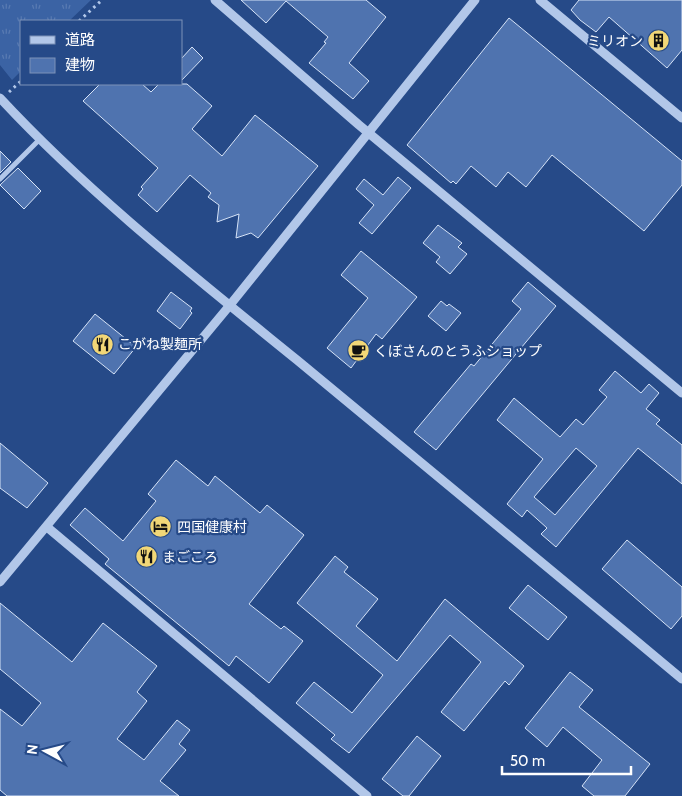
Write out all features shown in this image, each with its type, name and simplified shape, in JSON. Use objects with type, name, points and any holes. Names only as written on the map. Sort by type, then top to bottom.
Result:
[{"type":"street","points":[[215,0],[368,132],[682,393]]},
{"type":"street","points":[[0,582],[230,305],[475,0]]},
{"type":"street","points":[[540,0],[682,118]]},
{"type":"street","points":[[0,98],[40,139],[102,197],[682,678]]},
{"type":"street","points":[[0,179],[40,139]]},
{"type":"street","points":[[47,527],[366,796]]},
{"type":"path","points":[[80,20],[102,0]]},
{"type":"green space","points":[[0,0],[91,0],[70,20],[20,20],[20,72],[12,80],[0,65]]},
{"type":"building","points":[[241,0],[366,0],[386,17],[349,63],[369,81],[353,99],[309,63],[326,43],[324,42],[328,37],[286,1],[266,23]]},
{"type":"building","name":"ミリオン","points":[[579,0],[682,0],[682,50],[667,68],[609,17],[596,32],[580,20],[571,10]]},
{"type":"building","points":[[509,18],[682,161],[682,185],[644,231],[552,155],[526,187],[508,172],[496,187],[471,166],[456,184],[453,181],[451,183],[407,145]]},
{"type":"building","points":[[192,47],[203,58],[182,80],[182,58]]},
{"type":"building","points":[[187,84],[212,106],[192,129],[222,156],[255,115],[318,166],[258,238],[251,233],[236,238],[239,214],[217,222],[219,205],[208,197],[211,193],[190,175],[157,212],[138,195],[143,189],[141,187],[158,168],[83,101],[99,85],[143,85],[151,92],[158,85]]},
{"type":"building","points":[[0,151],[11,162],[0,173]]},
{"type":"building","points":[[18,168],[41,191],[24,209],[0,185]]},
{"type":"building","points":[[398,177],[411,188],[372,234],[359,223],[374,205],[356,189],[364,179],[383,195]]},
{"type":"building","points":[[438,225],[462,243],[458,247],[467,254],[450,274],[436,262],[440,257],[423,243]]},
{"type":"building","points":[[361,251],[417,297],[382,339],[376,334],[351,368],[327,348],[368,298],[341,275]]},
{"type":"building","points":[[528,282],[556,306],[436,450],[414,432],[471,364],[474,366],[521,309],[512,301]]},
{"type":"building","points":[[171,292],[192,308],[190,311],[192,313],[180,329],[157,311]]},
{"type":"building","points":[[441,301],[447,306],[449,304],[461,313],[446,331],[428,316]]},
{"type":"building","points":[[95,314],[136,347],[114,374],[73,341]]},
{"type":"building","points":[[615,371],[641,393],[649,384],[659,393],[646,409],[660,420],[656,424],[682,445],[682,484],[638,448],[556,547],[541,534],[547,528],[527,510],[522,517],[507,504],[543,459],[497,420],[514,398],[560,437],[576,419],[583,425],[607,397],[599,390]],"holes":[[[576,448],[597,466],[555,515],[534,497]]]},
{"type":"building","points":[[0,443],[48,483],[27,508],[0,488]]},
{"type":"building","name":"四国健康村","points":[[176,460],[208,486],[215,476],[260,513],[267,505],[304,535],[249,604],[281,629],[284,626],[303,641],[269,683],[236,656],[229,666],[105,564],[109,559],[70,525],[85,508],[123,541],[156,501],[148,494]]},
{"type":"building","points":[[627,540],[682,587],[682,616],[671,629],[602,569]]},
{"type":"building","points":[[335,556],[348,567],[344,572],[378,599],[356,626],[397,661],[445,599],[524,666],[509,685],[505,681],[464,731],[441,712],[481,662],[450,635],[349,753],[331,739],[335,735],[296,703],[314,682],[352,713],[383,675],[297,603]]},
{"type":"building","points":[[528,585],[567,617],[548,640],[509,608]]},
{"type":"building","points":[[0,603],[72,662],[103,623],[157,666],[137,692],[147,701],[117,739],[144,760],[177,720],[190,730],[179,744],[186,750],[160,781],[179,796],[7,796],[0,790],[0,709],[22,726],[41,703],[0,669]]},
{"type":"building","points":[[570,672],[593,690],[579,707],[650,764],[625,796],[594,796],[582,786],[602,760],[563,727],[547,747],[525,728]]},
{"type":"building","points":[[417,736],[441,756],[409,796],[403,796],[382,779]]},
{"type":"place","name":"ミリオン","points":[[659,41]]},
{"type":"place","name":"こがね製麺所","points":[[102,344]]},
{"type":"place","name":"くぼさんのとうふショップ","points":[[358,351]]},
{"type":"place","name":"四国健康村","points":[[161,527]]},
{"type":"place","name":"まごころ","points":[[146,557]]}]
